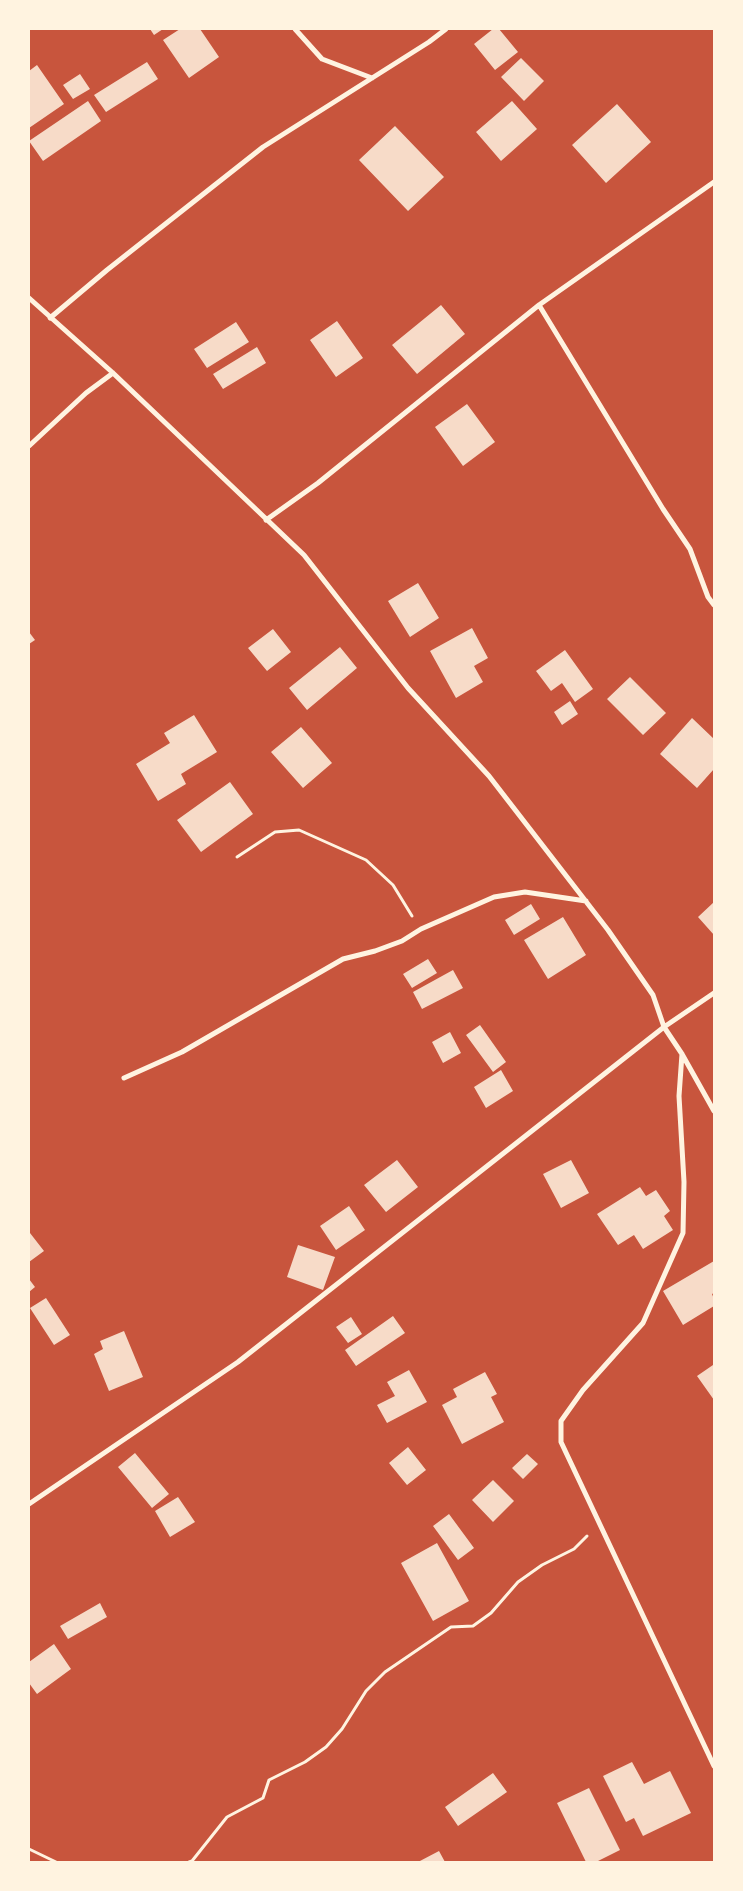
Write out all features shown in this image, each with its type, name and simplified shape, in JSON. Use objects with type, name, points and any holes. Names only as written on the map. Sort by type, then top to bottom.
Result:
[{"type":"street","points":[[295,29],[322,59],[372,78]]},
{"type":"street","points":[[50,318],[107,270],[263,148],[429,42],[446,29]]},
{"type":"street","points":[[266,520],[318,483],[539,305],[714,182]]},
{"type":"street","points":[[29,298],[113,373],[304,555],[408,688],[489,776],[586,901],[653,996],[664,1027],[682,1054],[714,1112]]},
{"type":"street","points":[[539,305],[658,501],[690,549],[708,597],[714,605]]},
{"type":"street","points":[[29,446],[86,392],[113,373]]},
{"type":"street","points":[[124,1078],[182,1052],[343,959],[402,941],[421,929],[494,897],[525,892],[586,901]]},
{"type":"street","points":[[29,1504],[238,1362],[664,1027],[714,993]]},
{"type":"street","points":[[682,1054],[679,1096],[684,1182],[683,1233],[643,1323],[583,1390],[561,1421],[561,1442],[714,1766]]},
{"type":"path","points":[[237,856],[275,832],[299,830],[366,860],[393,885],[421,929]]},
{"type":"path","points":[[190,1862],[227,1817],[263,1798],[269,1780],[305,1762],[326,1747],[342,1729],[366,1692],[385,1672],[451,1627],[473,1626],[491,1612],[518,1582],[542,1565],[574,1549],[599,1525]]},
{"type":"path","points":[[29,1849],[56,1862]]},
{"type":"building","points":[[150,29],[163,29],[154,35]]},
{"type":"building","points":[[180,29],[200,29],[219,57],[189,78],[163,40]]},
{"type":"building","points":[[493,29],[499,29],[518,52],[495,70],[474,44]]},
{"type":"building","points":[[521,58],[544,81],[524,101],[501,77]]},
{"type":"building","points":[[147,62],[158,79],[106,112],[94,95]]},
{"type":"building","points":[[37,65],[64,104],[29,128],[29,71]]},
{"type":"building","points":[[80,74],[90,89],[73,99],[63,85]]},
{"type":"building","points":[[88,101],[101,121],[43,161],[29,141]]},
{"type":"building","points":[[512,101],[537,129],[501,161],[476,132]]},
{"type":"building","points":[[617,104],[651,142],[606,183],[572,145]]},
{"type":"building","points":[[395,126],[444,177],[408,211],[359,160]]},
{"type":"building","points":[[441,305],[465,334],[417,374],[392,345]]},
{"type":"building","points":[[337,321],[363,358],[336,377],[310,340]]},
{"type":"building","points":[[236,322],[249,342],[207,368],[194,349]]},
{"type":"building","points":[[257,347],[266,363],[223,389],[213,374]]},
{"type":"building","points":[[467,404],[495,442],[463,466],[435,427]]},
{"type":"building","points":[[418,583],[439,618],[410,637],[388,601]]},
{"type":"building","points":[[472,628],[488,658],[474,666],[483,682],[456,698],[430,651]]},
{"type":"building","points":[[273,629],[291,652],[267,671],[248,648]]},
{"type":"building","points":[[29,632],[35,640],[29,644]]},
{"type":"building","points":[[340,647],[357,668],[307,710],[289,688]]},
{"type":"building","points":[[565,650],[593,689],[575,702],[562,683],[551,691],[536,671]]},
{"type":"building","points":[[630,677],[666,713],[643,735],[607,699]]},
{"type":"building","points":[[570,701],[578,714],[562,725],[554,712]]},
{"type":"building","points":[[194,715],[217,752],[181,774],[186,784],[158,801],[136,764],[170,743],[164,733]]},
{"type":"building","points":[[692,718],[714,739],[714,769],[697,788],[660,754]]},
{"type":"building","points":[[301,727],[332,763],[303,788],[271,752]]},
{"type":"building","points":[[230,782],[253,814],[201,852],[177,820]]},
{"type":"building","points":[[714,902],[714,935],[698,917]]},
{"type":"building","points":[[531,904],[540,919],[514,935],[505,920]]},
{"type":"building","points":[[563,917],[586,955],[548,979],[524,940]]},
{"type":"building","points":[[428,959],[437,973],[412,988],[403,974]]},
{"type":"building","points":[[453,970],[463,988],[422,1009],[413,992]]},
{"type":"building","points":[[480,1025],[506,1062],[493,1072],[466,1035]]},
{"type":"building","points":[[450,1032],[461,1053],[443,1063],[432,1042]]},
{"type":"building","points":[[501,1070],[513,1091],[486,1108],[474,1087]]},
{"type":"building","points":[[397,1160],[418,1187],[386,1212],[364,1185]]},
{"type":"building","points":[[571,1160],[589,1193],[561,1208],[543,1174]]},
{"type":"building","points":[[640,1187],[646,1196],[656,1190],[670,1211],[664,1216],[673,1230],[643,1249],[634,1235],[618,1245],[597,1214]]},
{"type":"building","points":[[349,1206],[365,1230],[336,1250],[320,1226]]},
{"type":"building","points":[[29,1234],[44,1251],[29,1262]]},
{"type":"building","points":[[298,1245],[335,1257],[323,1290],[287,1277]]},
{"type":"building","points":[[714,1261],[714,1293],[712,1294],[714,1306],[683,1325],[663,1291]]},
{"type":"building","points":[[29,1279],[35,1287],[29,1292]]},
{"type":"building","points":[[46,1298],[70,1335],[54,1345],[30,1308]]},
{"type":"building","points":[[393,1316],[405,1333],[356,1366],[345,1350]]},
{"type":"building","points":[[351,1317],[362,1334],[348,1343],[336,1327]]},
{"type":"building","points":[[124,1331],[143,1377],[109,1391],[94,1354],[103,1349],[100,1341]]},
{"type":"building","points":[[714,1366],[714,1400],[697,1376]]},
{"type":"building","points":[[409,1370],[427,1402],[387,1423],[377,1405],[395,1396],[387,1382]]},
{"type":"building","points":[[485,1372],[497,1394],[491,1397],[504,1422],[462,1444],[442,1405],[457,1397],[453,1389]]},
{"type":"building","points":[[408,1447],[426,1470],[407,1485],[389,1463]]},
{"type":"building","points":[[135,1453],[169,1494],[152,1508],[118,1467]]},
{"type":"building","points":[[527,1454],[538,1464],[523,1479],[512,1468]]},
{"type":"building","points":[[493,1480],[514,1501],[493,1522],[472,1500]]},
{"type":"building","points":[[178,1497],[195,1522],[170,1537],[155,1511]]},
{"type":"building","points":[[449,1514],[474,1548],[458,1560],[433,1526]]},
{"type":"building","points":[[437,1543],[469,1601],[433,1621],[401,1563]]},
{"type":"building","points":[[100,1603],[107,1617],[68,1639],[60,1626]]},
{"type":"building","points":[[54,1644],[71,1669],[37,1694],[29,1683],[29,1662]]},
{"type":"building","points":[[632,1762],[644,1784],[670,1771],[691,1813],[643,1836],[634,1818],[626,1822],[603,1776]]},
{"type":"building","points":[[493,1773],[507,1792],[458,1826],[445,1807]]},
{"type":"building","points":[[589,1788],[620,1850],[596,1862],[586,1862],[557,1803]]},
{"type":"building","points":[[439,1851],[445,1862],[418,1862]]}]
